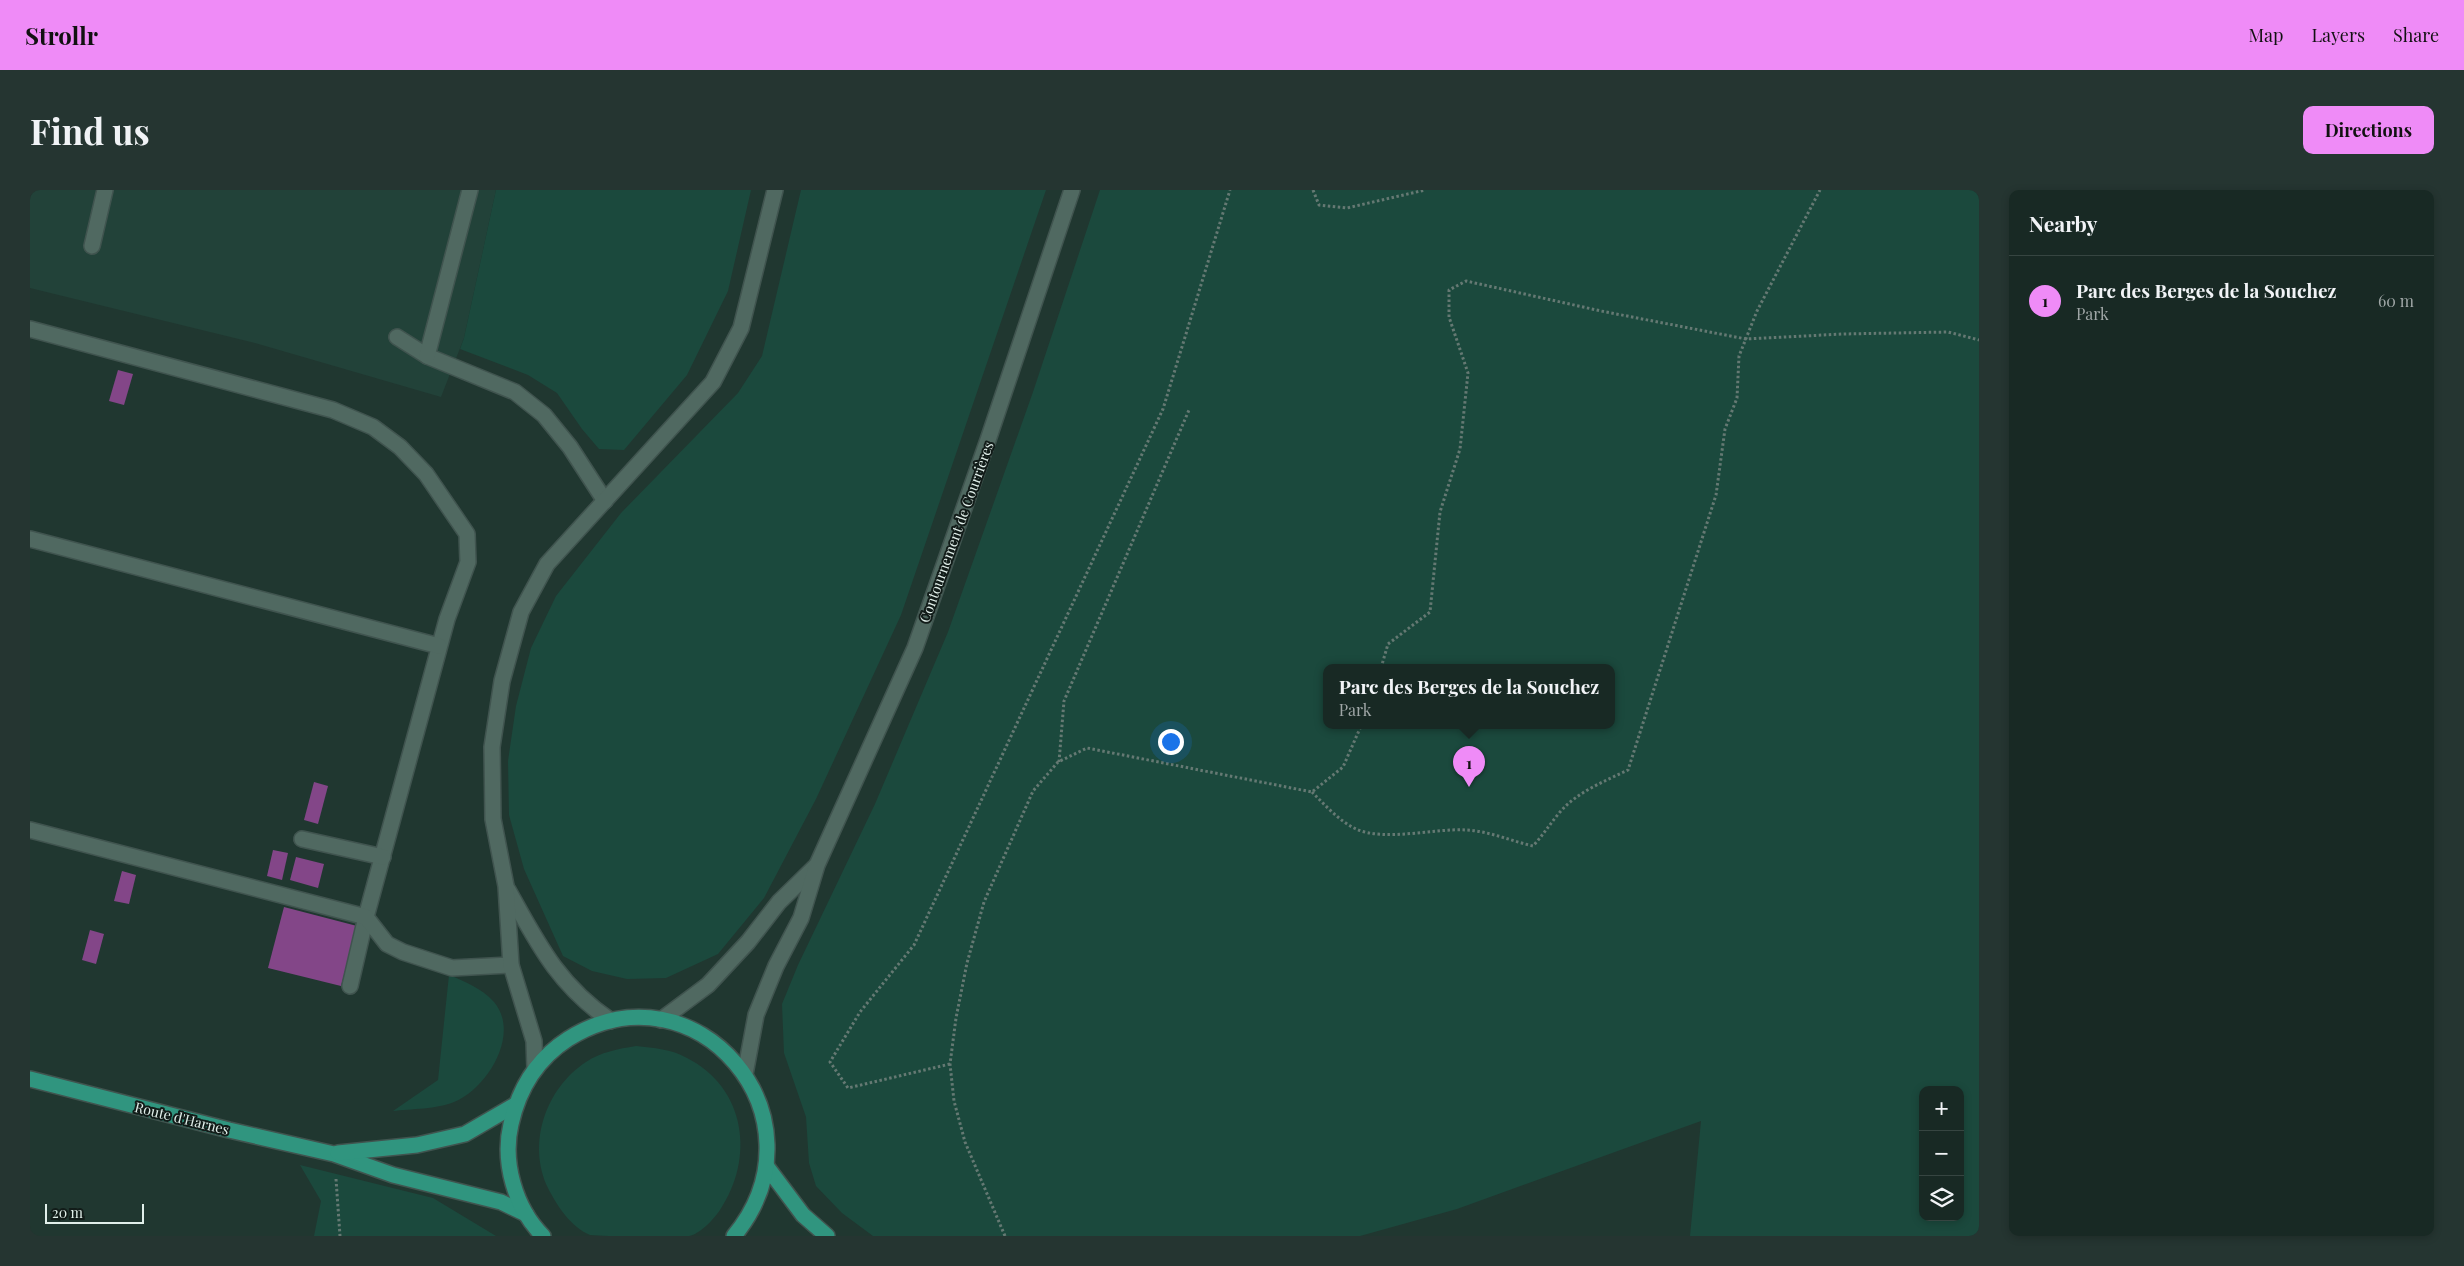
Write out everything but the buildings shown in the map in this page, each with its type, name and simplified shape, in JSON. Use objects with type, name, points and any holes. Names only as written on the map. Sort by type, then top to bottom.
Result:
[{"type":"main road","points":[[542,1236],[526,1214],[514,1189],[508,1161],[509,1133],[515,1105],[535,1068],[556,1047],[582,1031],[611,1021],[636,1018],[661,1020],[686,1027],[708,1039],[728,1054],[745,1074],[757,1095],[765,1119],[768,1143],[767,1168],[761,1192],[754,1207],[734,1236]]},
{"type":"main road","name":"Route d'Harnes","points":[[30,1079],[229,1130],[334,1154],[393,1175],[501,1202],[526,1214]]},
{"type":"main road","name":"Route d'Harnes","points":[[334,1154],[417,1145],[465,1134],[515,1105]]},
{"type":"main road","points":[[767,1168],[803,1215],[827,1236]]},
{"type":"street","points":[[92,246],[104,190]]},
{"type":"street","points":[[427,356],[470,190]]},
{"type":"street","points":[[535,1068],[534,1042],[511,965],[506,886],[493,819],[492,747],[502,682],[521,612],[547,564],[714,382],[741,328],[774,190]]},
{"type":"street","name":"Contournement de Courrières","points":[[745,1074],[756,1015],[776,966],[801,918],[818,865],[914,648],[988,440],[1072,190]]},
{"type":"street","points":[[30,329],[333,410],[373,427],[400,447],[426,474],[467,534],[468,562],[440,646],[366,917],[350,986]]},
{"type":"street","points":[[397,338],[427,356],[515,392],[544,415],[570,447],[605,501]]},
{"type":"street","points":[[30,539],[440,646]]},
{"type":"street","points":[[30,830],[366,917],[387,944],[403,952],[452,968],[511,965]]},
{"type":"street","points":[[302,839],[383,857]]},
{"type":"street","name":"Contournement de Courrières","points":[[661,1020],[708,984],[748,942],[780,902],[818,865]]},
{"type":"street","points":[[506,886],[538,944],[569,987],[592,1008],[611,1021]]},
{"type":"path","points":[[950,1064],[848,1088],[830,1062],[860,1012],[914,945],[1163,409],[1230,190]]},
{"type":"path","points":[[1313,190],[1319,205],[1348,208],[1425,190]]},
{"type":"path","points":[[1004,1236],[965,1142],[954,1101],[950,1064],[967,962],[984,902],[1033,791],[1058,762],[1087,748],[1312,792],[1333,813],[1356,830],[1391,835],[1439,830],[1468,830],[1533,846],[1548,831],[1560,812],[1572,802],[1595,785],[1628,770],[1716,495],[1725,429],[1737,398],[1739,356],[1757,311],[1820,190]]},
{"type":"path","points":[[1382,664],[1388,644],[1430,612],[1440,512],[1460,449],[1468,373],[1449,316],[1449,290],[1466,281],[1600,311],[1746,339],[1843,334],[1948,332],[1979,340]]},
{"type":"path","points":[[1058,762],[1064,701],[1189,410]]},
{"type":"path","points":[[1312,792],[1343,767],[1360,729]]},
{"type":"path","points":[[334,1154],[340,1236]]},
{"type":"shaded area","points":[[30,190],[496,190],[464,338],[441,397],[255,343],[30,288]]},
{"type":"shaded area","points":[[496,190],[751,190],[728,291],[687,375],[624,450],[599,449],[582,429],[557,393],[528,375],[460,349]]},
{"type":"shaded area","points":[[801,190],[1046,190],[901,615],[816,799],[764,898],[718,954],[666,978],[627,979],[592,971],[563,956],[524,869],[509,815],[508,761],[516,706],[531,648],[556,596],[621,513],[738,393],[762,356]]},
{"type":"shaded area","points":[[1100,190],[1979,190],[1979,1236],[1690,1236],[1701,1121],[1457,1209],[1360,1236],[873,1236],[842,1213],[816,1186],[809,1163],[806,1117],[784,1053],[782,1004],[798,965],[875,804],[948,632],[1033,392]]},
{"type":"shaded area","points":[[449,975],[479,989],[494,1002],[501,1015],[504,1029],[497,1059],[478,1085],[454,1102],[432,1107],[393,1111],[438,1080]]},
{"type":"shaded area","points":[[636,1046],[662,1049],[687,1058],[707,1071],[722,1087],[733,1106],[739,1126],[738,1169],[731,1190],[720,1210],[706,1226],[693,1235],[590,1235],[577,1227],[560,1209],[548,1188],[542,1171],[539,1154],[540,1136],[550,1102],[560,1087],[572,1073],[586,1062],[610,1051]]},
{"type":"shaded area","points":[[300,1165],[433,1198],[496,1236],[314,1236],[321,1201]]},
{"type":"place","name":"Parc des Berges de la Souchez","points":[[1469,787]]}]
